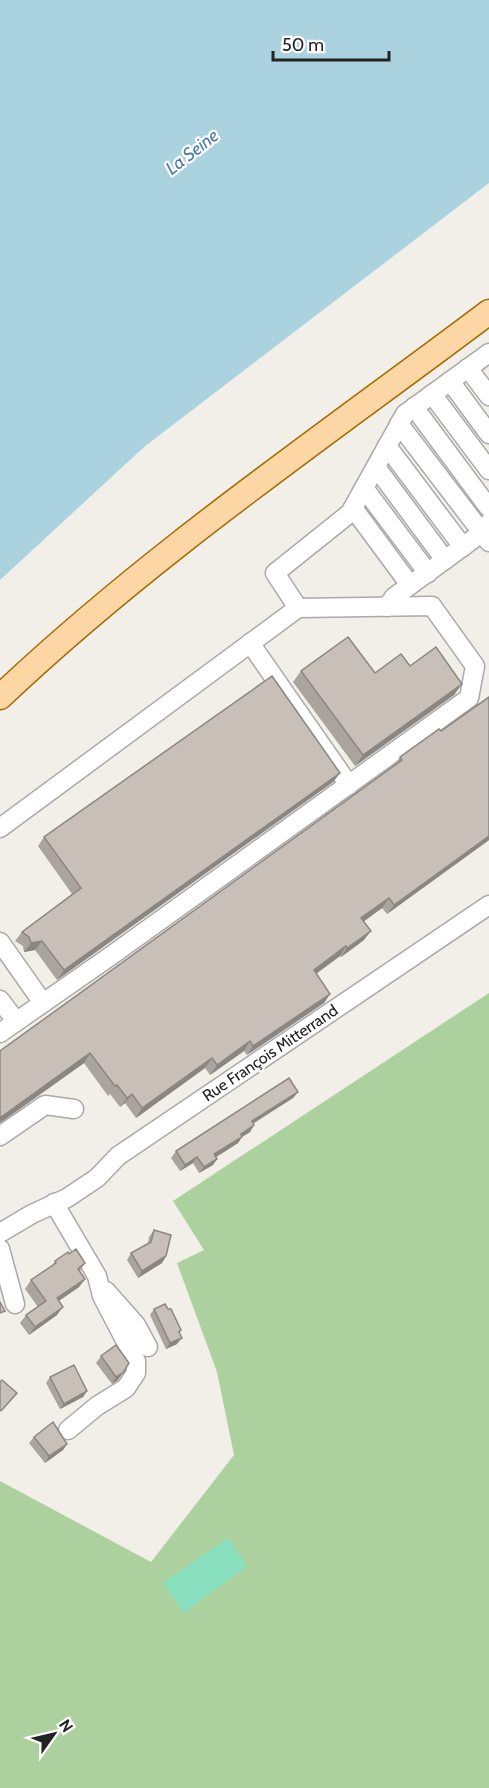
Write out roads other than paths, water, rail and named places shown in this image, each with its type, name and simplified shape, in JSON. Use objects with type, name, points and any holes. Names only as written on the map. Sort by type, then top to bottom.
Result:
[{"type":"main road","points":[[0,697],[101,607],[172,549],[489,312]]},
{"type":"street","points":[[298,608],[274,573],[351,513],[405,414],[468,368],[487,357]]},
{"type":"street","points":[[468,368],[489,396]]},
{"type":"street","points":[[450,381],[489,434]]},
{"type":"street","points":[[432,394],[489,470]]},
{"type":"street","points":[[414,407],[489,508]]},
{"type":"street","points":[[387,607],[394,597],[410,585],[463,547],[487,533],[399,424]]},
{"type":"street","points":[[387,446],[463,547]]},
{"type":"street","points":[[376,467],[446,560]]},
{"type":"street","points":[[364,488],[428,573]]},
{"type":"street","points":[[353,508],[410,585]]},
{"type":"street","points":[[0,828],[298,608],[432,606],[482,661],[469,698],[0,1033]]},
{"type":"street","points":[[250,643],[349,785]]},
{"type":"street","name":"Rue François Mitterrand","points":[[0,1233],[32,1214],[67,1198],[97,1178],[125,1151],[489,905]]},
{"type":"street","points":[[0,942],[43,1003]]},
{"type":"street","points":[[0,1000],[16,1021]]},
{"type":"street","points":[[0,1136],[45,1105],[74,1109]]},
{"type":"street","points":[[54,1203],[98,1276],[102,1296],[136,1360],[136,1373],[126,1388],[97,1406],[68,1430]]},
{"type":"street","points":[[0,1249],[15,1304]]},
{"type":"street","points":[[100,1286],[126,1312],[148,1347]]},
{"type":"water","name":"La Seine","points":[[0,0],[489,0],[489,183],[144,447],[0,580]]}]
